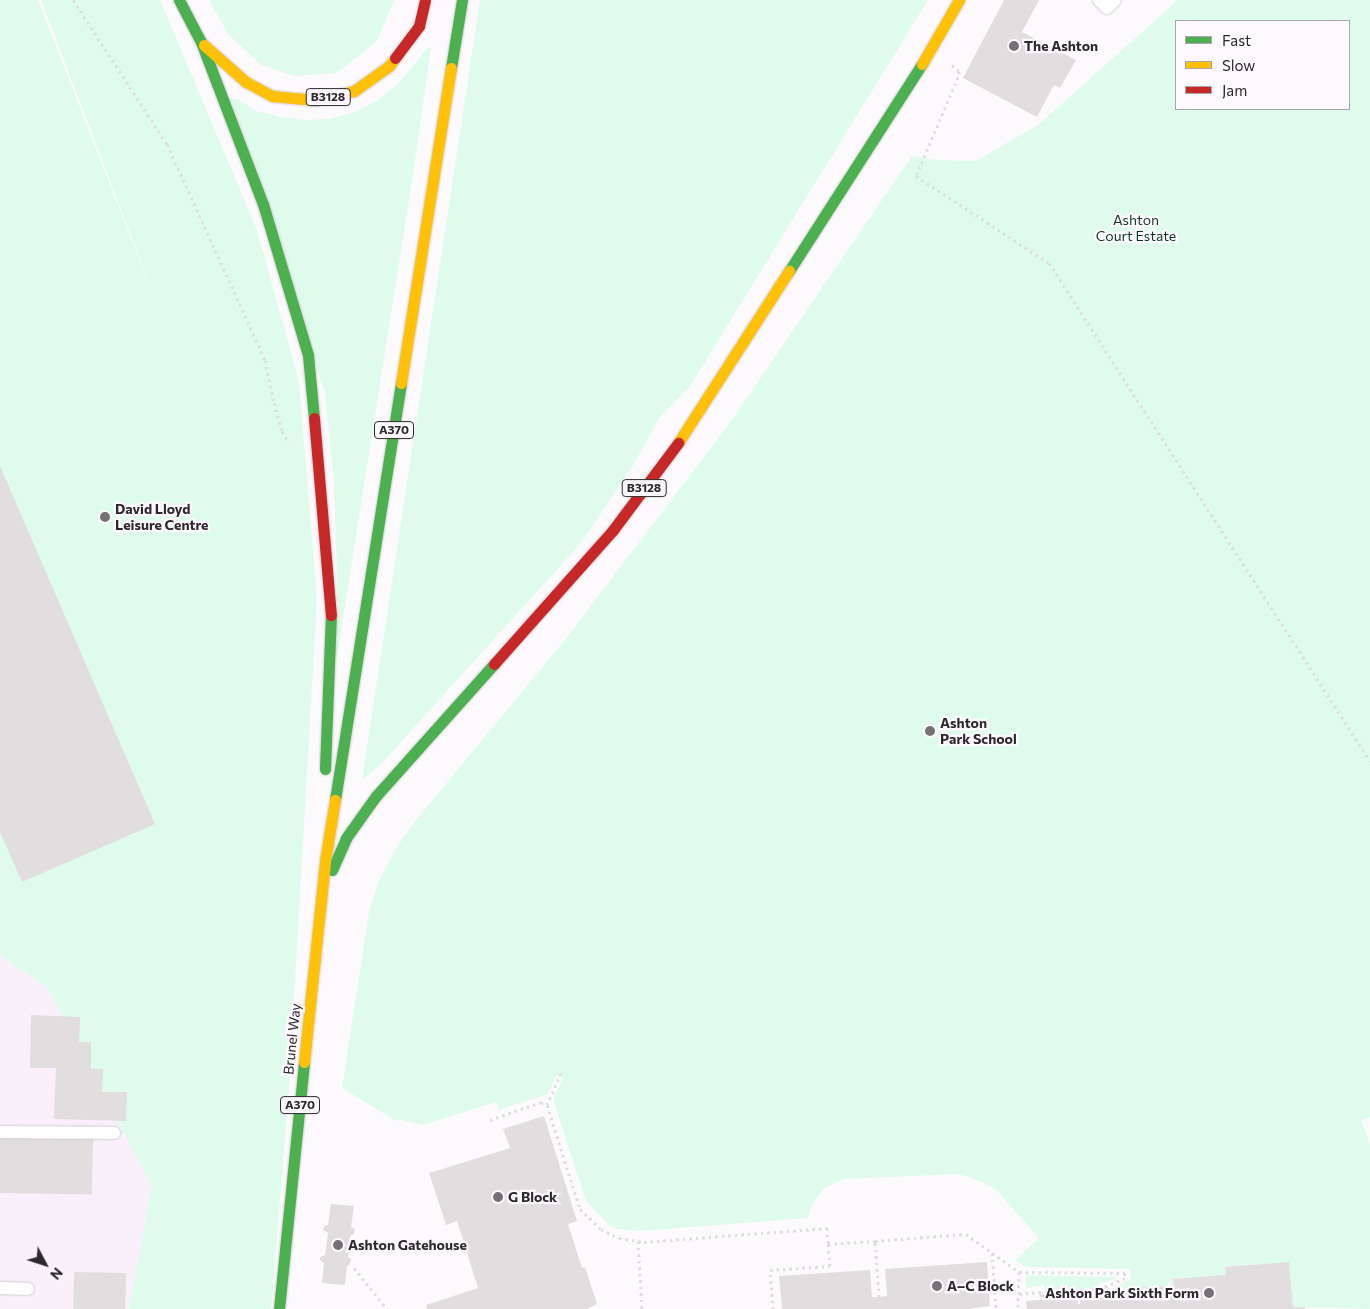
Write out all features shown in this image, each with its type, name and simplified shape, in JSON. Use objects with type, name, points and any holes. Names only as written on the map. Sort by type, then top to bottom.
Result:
[{"type":"highway","name":"B3128","points":[[179,0],[201,42],[262,204],[308,354],[331,602],[326,715],[325,860]]},
{"type":"highway","name":"B3128","points":[[201,42],[246,82],[272,96],[314,100],[354,91],[389,66],[419,26],[424,0]]},
{"type":"highway","name":"A370","points":[[325,860],[462,0]]},
{"type":"highway","name":"B3128","points":[[321,902],[346,838],[376,796],[613,530],[679,441],[934,46],[959,0]]},
{"type":"highway","name":"Brunel Way","points":[[279,1309],[325,860]]},
{"type":"lane","points":[[1099,0],[1107,8],[1115,0]]},
{"type":"lane","points":[[0,1132],[114,1133]]},
{"type":"lane","points":[[0,1288],[28,1289]]},
{"type":"path","points":[[73,0],[167,144],[266,360],[279,422],[291,448]]},
{"type":"path","points":[[934,46],[959,71],[916,176],[1049,264],[1370,761]]},
{"type":"path","points":[[561,1073],[547,1105],[582,1212],[606,1232],[619,1238],[638,1241],[827,1228],[830,1266],[770,1270],[773,1309]]},
{"type":"path","points":[[490,1120],[541,1102],[547,1105]]},
{"type":"path","points":[[828,1244],[966,1234],[1019,1272],[1125,1273],[1125,1278],[1093,1290],[1041,1298],[1041,1292],[1019,1294]]},
{"type":"path","points":[[638,1241],[642,1309]]},
{"type":"path","points":[[875,1241],[879,1297]]},
{"type":"path","points":[[992,1252],[996,1309]]},
{"type":"path","points":[[354,1268],[387,1309]]},
{"type":"path","points":[[1018,1309],[1019,1272]]},
{"type":"shaded area","points":[[0,955],[48,988],[90,1062],[152,1186],[129,1309],[0,1309]]},
{"type":"green space","points":[[0,0],[38,0],[170,338],[41,0],[160,0],[257,230],[299,382],[317,599],[288,1103],[271,1309],[129,1309],[152,1186],[48,988],[0,955]]},
{"type":"green space","points":[[209,0],[394,0],[377,41],[337,73],[294,76],[261,65],[228,34]]},
{"type":"green space","points":[[480,0],[928,0],[690,386],[660,417],[632,467],[581,543],[381,764],[362,780]]},
{"type":"green space","name":"Ashton Park School","points":[[1178,0],[1370,0],[1370,1117],[1361,1120],[1370,1145],[1370,1309],[1293,1307],[1289,1262],[1225,1267],[1226,1275],[1174,1279],[1174,1285],[1108,1290],[1130,1280],[1131,1269],[1025,1267],[1015,1260],[1039,1238],[998,1192],[985,1183],[960,1174],[844,1179],[823,1189],[811,1207],[808,1218],[639,1231],[617,1229],[609,1225],[586,1201],[553,1099],[563,1078],[556,1076],[548,1094],[499,1110],[496,1102],[423,1125],[400,1120],[396,1121],[342,1088],[369,912],[378,883],[395,850],[412,825],[568,636],[729,424],[912,156],[937,160],[976,161],[1038,125]]},
{"type":"green space","points":[[428,47],[431,48],[414,168],[336,663],[337,575],[334,483],[325,393],[228,99],[238,99],[256,111],[306,120],[328,119],[352,113],[377,101],[401,81]]},
{"type":"green space","points":[[1026,1275],[1118,1277],[1092,1288],[1045,1293],[1044,1285],[1026,1288]]},
{"type":"building","name":"The Ashton","points":[[1004,0],[1039,0],[1022,32],[1076,60],[1060,88],[1054,85],[1037,117],[963,78]]},
{"type":"building","points":[[0,466],[155,824],[22,882],[0,832]]},
{"type":"building","points":[[31,1015],[80,1017],[79,1042],[91,1042],[91,1069],[103,1069],[102,1092],[127,1092],[126,1121],[54,1119],[56,1068],[30,1068]]},
{"type":"building","name":"G Block","points":[[544,1116],[577,1221],[568,1224],[582,1268],[585,1267],[597,1304],[587,1309],[427,1309],[426,1305],[478,1288],[457,1221],[446,1225],[429,1173],[510,1148],[503,1129]]},
{"type":"building","points":[[0,1136],[93,1138],[92,1195],[0,1193]]},
{"type":"building","name":"Ashton Gatehouse","points":[[331,1204],[354,1206],[351,1227],[355,1229],[354,1234],[350,1236],[348,1257],[351,1259],[350,1264],[347,1266],[345,1285],[322,1283],[324,1263],[320,1260],[320,1257],[325,1255],[328,1233],[323,1230],[324,1226],[328,1225]]},
{"type":"building","name":"A–C Block","points":[[987,1262],[990,1306],[968,1309],[782,1309],[779,1276],[870,1270],[872,1297],[879,1297],[887,1296],[885,1269]]},
{"type":"building","name":"Ashton Park Sixth Form","points":[[1289,1262],[1293,1307],[1305,1307],[1305,1309],[1027,1309],[1026,1301],[1077,1297],[1078,1304],[1080,1304],[1080,1292],[1174,1285],[1173,1279],[1226,1275],[1225,1267]]},
{"type":"building","points":[[74,1272],[126,1273],[125,1309],[73,1309]]},
{"type":"traffic: fast","points":[[179,0],[201,42],[263,204],[308,355],[314,418]]},
{"type":"traffic: fast","points":[[451,68],[462,0]]},
{"type":"traffic: fast","points":[[789,271],[922,64]]},
{"type":"traffic: fast","points":[[335,800],[401,383]]},
{"type":"traffic: fast","points":[[325,769],[331,615]]},
{"type":"traffic: fast","points":[[332,870],[346,838],[376,796],[494,664]]},
{"type":"traffic: fast","points":[[279,1309],[304,1062]]},
{"type":"traffic: slow","points":[[922,64],[959,0]]},
{"type":"traffic: slow","points":[[204,45],[246,82],[272,96],[315,100],[354,91],[389,66],[395,58]]},
{"type":"traffic: slow","points":[[401,383],[451,68]]},
{"type":"traffic: slow","points":[[678,443],[789,271]]},
{"type":"traffic: slow","points":[[304,1062],[325,861],[335,800]]},
{"type":"traffic: jam","points":[[395,58],[419,26],[425,0]]},
{"type":"traffic: jam","points":[[314,418],[331,615]]},
{"type":"traffic: jam","points":[[494,664],[613,530],[678,443]]},
{"type":"place","name":"The Ashton","points":[[1014,46]]},
{"type":"place","name":"David Lloyd Leisure Centre","points":[[105,517]]},
{"type":"place","name":"Ashton Park School","points":[[930,731]]},
{"type":"place","name":"G Block","points":[[498,1197]]},
{"type":"place","name":"Ashton Gatehouse","points":[[338,1245]]},
{"type":"place","name":"A–C Block","points":[[937,1286]]},
{"type":"place","name":"Ashton Park Sixth Form","points":[[1209,1293]]},
{"type":"park label","name":"Ashton Court Estate","points":[[1136,228]]}]
